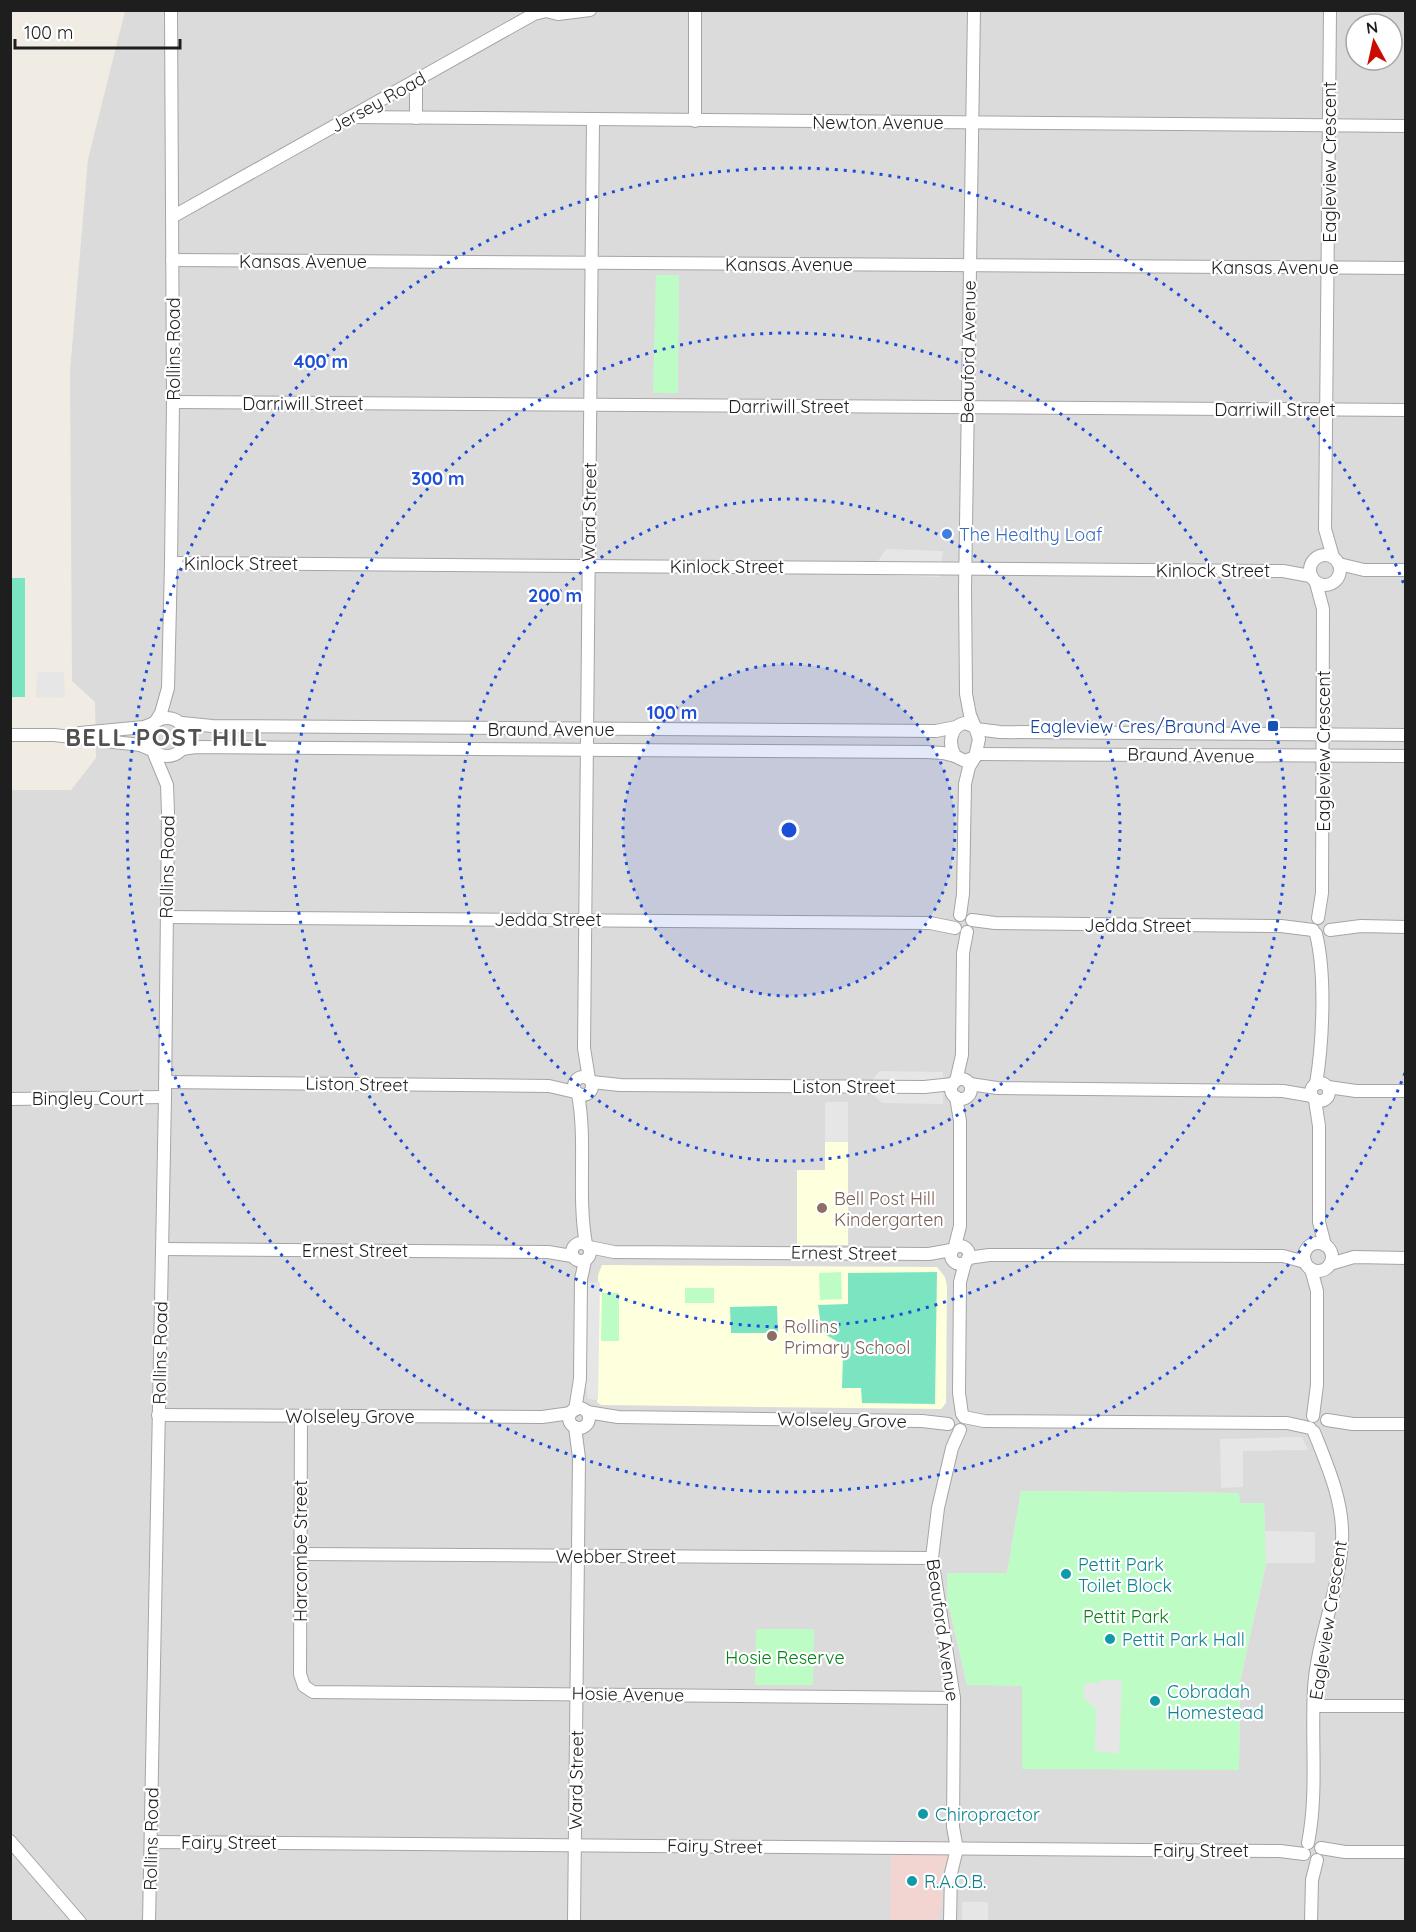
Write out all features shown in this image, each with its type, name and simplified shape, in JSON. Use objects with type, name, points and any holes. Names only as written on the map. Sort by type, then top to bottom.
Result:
[{"type":"street","name":"Rollins Road","points":[[155,722],[161,713],[168,688],[171,563],[173,402],[171,10]]},
{"type":"street","name":"Jersey Road","points":[[172,217],[540,12],[558,14],[590,10]]},
{"type":"street","points":[[695,10],[695,121]]},
{"type":"street","name":"Beauford Avenue","points":[[974,10],[965,568],[966,694],[970,717],[976,728]]},
{"type":"street","name":"Eagleview Crescent","points":[[1314,560],[1325,529],[1330,10]]},
{"type":"street","points":[[416,80],[416,118]]},
{"type":"street","name":"Newton Avenue","points":[[350,117],[1406,126]]},
{"type":"street","name":"Ward Street","points":[[574,1922],[593,120]]},
{"type":"street","name":"Kansas Avenue","points":[[172,260],[1406,268]]},
{"type":"street","name":"Darriwill Street","points":[[173,402],[1406,410]]},
{"type":"street","name":"Eagleview Crescent","points":[[1325,529],[1336,560]]},
{"type":"street","points":[[1364,570],[1321,586],[1313,580],[1314,560],[1328,555],[1364,570],[1406,570]]},
{"type":"street","name":"Kinlock Street","points":[[1283,571],[1314,560]]},
{"type":"street","points":[[1335,581],[1340,569],[1336,560]]},
{"type":"street","name":"Kinlock Street","points":[[171,563],[1283,571],[1313,580]]},
{"type":"street","name":"Eagleview Crescent","points":[[1313,580],[1323,609],[1324,735],[1319,1222],[1328,1247]]},
{"type":"street","name":"Eagleview Crescent","points":[[1323,609],[1335,581]]},
{"type":"street","name":"Rollins Road","points":[[168,688],[180,722]]},
{"type":"street","name":"Beauford Avenue","points":[[956,726],[961,717],[966,694]]},
{"type":"street","points":[[10,735],[54,735],[146,726],[169,717],[180,722],[185,734],[180,751],[175,756],[167,757],[140,745],[54,735]]},
{"type":"street","points":[[153,750],[149,737],[155,722]]},
{"type":"street","name":"Braund Avenue","points":[[180,722],[212,726],[936,731],[956,726]]},
{"type":"street","points":[[965,723],[976,728],[979,739],[975,755],[965,761],[956,756],[951,740],[956,726],[965,723]]},
{"type":"street","name":"Braund Avenue","points":[[976,728],[1000,732],[1406,735]]},
{"type":"street","name":"Braund Avenue","points":[[180,751],[196,747],[933,752],[956,756]]},
{"type":"street","name":"Rollins Road","points":[[153,750],[167,785]]},
{"type":"street","name":"Rollins Road","points":[[149,1922],[165,1097],[167,785],[180,751]]},
{"type":"street","name":"Beauford Avenue","points":[[950,1922],[951,1873],[957,1850],[953,1827],[954,1698],[932,1558],[938,1508],[952,1448],[959,1393],[965,784],[975,755]]},
{"type":"street","name":"Braund Avenue","points":[[975,755],[1406,756]]},
{"type":"street","name":"Beauford Avenue","points":[[956,756],[965,784]]},
{"type":"street","name":"Jedda Street","points":[[167,917],[1406,927]]},
{"type":"street","name":"Liston Street","points":[[165,1082],[1406,1091]]},
{"type":"street","name":"Bingley Court","points":[[10,1099],[165,1097]]},
{"type":"street","name":"Eagleview Crescent","points":[[1309,1247],[1319,1222]]},
{"type":"street","points":[[1354,1257],[1327,1267],[1308,1265],[1309,1247],[1316,1243],[1354,1257],[1406,1258]]},
{"type":"street","name":"Ernest Street","points":[[162,1249],[1283,1256],[1309,1247]]},
{"type":"street","points":[[1327,1267],[1332,1259],[1328,1247]]},
{"type":"street","name":"Ernest Street","points":[[1283,1256],[1308,1265]]},
{"type":"street","name":"Eagleview Crescent","points":[[1308,1265],[1317,1291],[1319,1423],[1324,1458],[1336,1491],[1342,1540],[1339,1570],[1317,1667],[1314,1706],[1311,1922]]},
{"type":"street","name":"Eagleview Crescent","points":[[1317,1291],[1327,1267]]},
{"type":"street","name":"Wolseley Grove","points":[[158,1415],[1406,1424]]},
{"type":"street","name":"Harcombe Street","points":[[301,1416],[300,1674],[304,1686]]},
{"type":"street","name":"Webber Street","points":[[300,1554],[932,1558]]},
{"type":"street","name":"Hosie Avenue","points":[[304,1686],[313,1692],[954,1698]]},
{"type":"street","points":[[1314,1706],[1406,1706]]},
{"type":"street","points":[[10,1841],[80,1922]]},
{"type":"street","name":"Fairy Street","points":[[151,1842],[1406,1852]]},
{"type":"shaded area","points":[[125,11],[1405,11],[1405,1921],[11,1922],[11,790],[71,790],[96,758],[95,702],[72,681],[70,371],[88,159]],"holes":[[[1021,1491],[1238,1493],[1239,1503],[1264,1503],[1266,1564],[1240,1681],[1239,1770],[1022,1685],[967,1685],[947,1597],[947,1573],[1007,1574]]]},
{"type":"shaded area","points":[[886,549],[943,551],[940,577],[883,575],[877,567]]},
{"type":"shaded area","points":[[37,672],[64,672],[65,698],[36,697]]},
{"type":"shaded area","points":[[880,1071],[943,1072],[943,1104],[882,1103],[871,1092],[870,1082]]},
{"type":"shaded area","points":[[825,1102],[848,1102],[848,1142],[825,1142]]},
{"type":"shaded area","name":"Bell Post Hill Kindergarten","points":[[825,1142],[848,1142],[848,1245],[797,1245],[797,1170],[825,1170]]},
{"type":"shaded area","name":"Rollins Primary School","points":[[602,1265],[937,1267],[945,1277],[947,1286],[946,1403],[941,1409],[601,1405],[597,1402],[598,1275]]},
{"type":"shaded area","points":[[600,1282],[598,1400],[588,1399],[585,1382],[586,1283]]},
{"type":"shaded area","points":[[1302,1437],[1308,1450],[1243,1451],[1243,1487],[1221,1488],[1220,1439]]},
{"type":"shaded area","points":[[1265,1531],[1315,1532],[1315,1563],[1266,1563]]},
{"type":"shaded area","points":[[1102,1680],[1122,1680],[1119,1754],[1095,1751],[1096,1708],[1083,1698],[1085,1683],[1097,1683]]},
{"type":"shaded area","points":[[891,1853],[949,1854],[949,1864],[942,1869],[942,1907],[938,1913],[938,1921],[890,1922]]},
{"type":"shaded area","points":[[962,1902],[988,1902],[988,1921],[962,1921]]},
{"type":"green space","points":[[656,275],[679,275],[678,393],[653,393]]},
{"type":"green space","points":[[10,578],[25,578],[25,697],[11,697]]},
{"type":"green space","points":[[841,1272],[842,1299],[820,1300],[819,1273]]},
{"type":"green space","points":[[937,1272],[935,1404],[862,1403],[861,1388],[842,1388],[843,1355],[838,1342],[826,1335],[821,1326],[818,1305],[848,1304],[848,1273]]},
{"type":"green space","points":[[685,1288],[714,1288],[714,1303],[685,1303]]},
{"type":"green space","points":[[602,1293],[619,1293],[619,1341],[601,1341]]},
{"type":"green space","points":[[777,1306],[778,1333],[731,1333],[730,1307]]},
{"type":"green space","name":"Pettit Park","points":[[1021,1491],[1239,1493],[1240,1503],[1264,1503],[1266,1564],[1240,1681],[1239,1770],[1022,1769],[1022,1686],[967,1685],[947,1597],[947,1573],[1007,1573]]},
{"type":"green space","name":"Hosie Reserve","points":[[756,1629],[814,1629],[813,1685],[755,1685]]},
{"type":"place","name":"The Healthy Loaf","points":[[947,534]]},
{"type":"place","name":"Eagleview Cres/Braund Ave","points":[[1273,726]]},
{"type":"place","name":"Bell Post Hill Kindergarten","points":[[822,1208]]},
{"type":"place","name":"Rollins Primary School","points":[[772,1336]]},
{"type":"place","name":"Pettit Park Toilet Block","points":[[1066,1574]]},
{"type":"place","name":"Pettit Park Hall","points":[[1110,1639]]},
{"type":"place","name":"Cobradah Homestead","points":[[1155,1701]]},
{"type":"place","name":"Chiropractor","points":[[923,1814]]},
{"type":"place","name":"R.A.O.B.","points":[[912,1881]]},
{"type":"district","name":"BELL POST HILL","points":[[167,737]]}]
